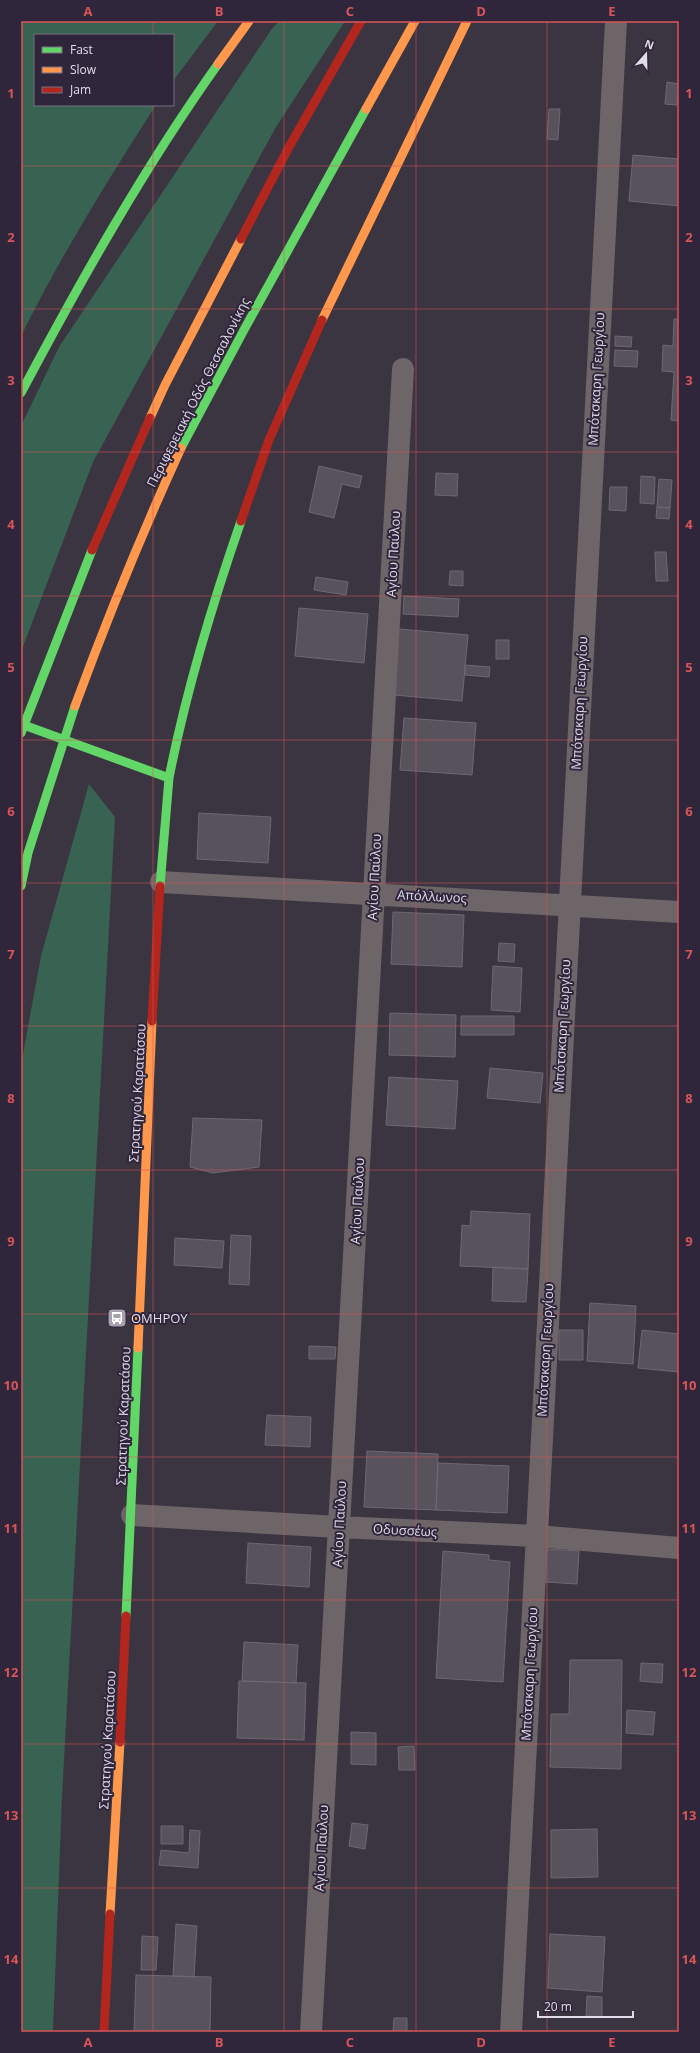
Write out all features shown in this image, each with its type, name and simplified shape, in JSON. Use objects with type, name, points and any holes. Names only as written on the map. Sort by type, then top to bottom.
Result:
[{"type":"main road","points":[[21,393],[74,293],[131,197],[194,99],[249,21]]},
{"type":"main road","points":[[21,733],[33,697],[70,602],[108,512],[165,385],[289,147],[361,21]]},
{"type":"main road","name":"Περιφερειακή Οδός Θεσσαλονίκης","points":[[21,886],[28,852],[52,771],[105,625],[143,532],[188,434],[415,21]]},
{"type":"main road","name":"Στρατηγού Καρατάσου","points":[[104,2032],[132,1515],[161,882],[169,778],[176,742],[212,605],[269,440],[316,331],[467,21]]},
{"type":"main road","points":[[21,724],[169,778]]},
{"type":"street","name":"Μπότσκαρη Γεωργίου","points":[[511,2032],[568,904],[616,21]]},
{"type":"street","name":"Αγίου Παύλου","points":[[311,2032],[403,369]]},
{"type":"street","name":"Απόλλωνος","points":[[161,882],[568,904],[679,912]]},
{"type":"street","name":"Οδυσσέως","points":[[132,1515],[338,1527],[536,1536],[679,1548]]},
{"type":"green space","points":[[21,21],[218,21],[174,80],[174,34],[34,34],[34,106],[155,106],[52,276],[21,336]]},
{"type":"green space","points":[[279,21],[345,21],[276,127],[93,462],[21,652],[21,426],[59,347],[271,30]]},
{"type":"green space","points":[[89,784],[115,817],[62,1797],[53,2032],[21,2032],[21,1065],[41,956]]},
{"type":"building","points":[[667,82],[679,84],[677,105],[665,104]]},
{"type":"building","points":[[549,109],[560,109],[558,140],[547,139]]},
{"type":"building","points":[[633,155],[679,159],[679,206],[629,201]]},
{"type":"building","points":[[674,319],[679,319],[679,421],[671,420],[674,372],[662,371],[663,345],[673,346]]},
{"type":"building","points":[[615,336],[632,337],[631,347],[615,346]]},
{"type":"building","points":[[615,350],[638,351],[637,367],[614,366]]},
{"type":"building","points":[[319,466],[362,476],[359,488],[342,484],[334,518],[309,512]]},
{"type":"building","points":[[436,473],[458,474],[457,496],[435,495]]},
{"type":"building","points":[[641,476],[655,477],[654,504],[640,503]]},
{"type":"building","points":[[659,479],[672,480],[670,508],[657,507]]},
{"type":"building","points":[[610,487],[627,487],[626,511],[609,510]]},
{"type":"building","points":[[657,507],[670,508],[669,519],[656,518]]},
{"type":"building","points":[[655,552],[666,552],[668,581],[656,581]]},
{"type":"building","points":[[450,571],[463,571],[463,586],[449,585]]},
{"type":"building","points":[[316,577],[348,582],[346,595],[314,590]]},
{"type":"building","points":[[404,596],[459,599],[458,617],[403,614]]},
{"type":"building","points":[[299,608],[368,614],[364,663],[295,656]]},
{"type":"building","points":[[399,629],[468,635],[462,701],[394,695]]},
{"type":"building","points":[[496,640],[509,640],[509,659],[496,659]]},
{"type":"building","points":[[465,665],[490,667],[489,677],[465,675]]},
{"type":"building","points":[[404,718],[476,723],[472,775],[400,770]]},
{"type":"building","points":[[199,813],[271,817],[268,863],[197,859]]},
{"type":"building","points":[[393,912],[464,915],[462,967],[391,964]]},
{"type":"building","points":[[499,943],[515,944],[514,962],[498,961]]},
{"type":"building","points":[[493,966],[522,968],[520,1012],[491,1010]]},
{"type":"building","points":[[390,1013],[456,1015],[455,1057],[389,1055]]},
{"type":"building","points":[[461,1016],[514,1016],[514,1035],[461,1035]]},
{"type":"building","points":[[490,1068],[543,1073],[540,1103],[487,1098]]},
{"type":"building","points":[[389,1077],[458,1081],[455,1129],[386,1125]]},
{"type":"building","points":[[193,1118],[262,1120],[259,1167],[213,1173],[190,1167]]},
{"type":"building","points":[[471,1211],[530,1214],[528,1269],[460,1266],[462,1225],[470,1226]]},
{"type":"building","points":[[231,1235],[251,1236],[249,1285],[229,1284]]},
{"type":"building","points":[[175,1238],[224,1241],[222,1268],[174,1265]]},
{"type":"building","points":[[493,1267],[528,1269],[526,1302],[492,1301]]},
{"type":"building","points":[[590,1303],[636,1306],[633,1364],[587,1361]]},
{"type":"building","points":[[559,1330],[583,1330],[583,1360],[559,1360]]},
{"type":"building","points":[[642,1330],[679,1334],[679,1372],[638,1368]]},
{"type":"building","points":[[309,1346],[336,1347],[335,1359],[309,1359]]},
{"type":"building","points":[[267,1415],[311,1417],[310,1447],[265,1445]]},
{"type":"building","points":[[367,1451],[438,1454],[436,1510],[364,1507]]},
{"type":"building","points":[[438,1463],[509,1466],[507,1513],[436,1510]]},
{"type":"building","points":[[248,1543],[311,1547],[309,1587],[246,1583]]},
{"type":"building","points":[[547,1549],[579,1551],[577,1584],[545,1582]]},
{"type":"building","points":[[443,1551],[489,1555],[489,1560],[510,1562],[503,1682],[436,1678]]},
{"type":"building","points":[[244,1642],[298,1645],[296,1683],[242,1681]]},
{"type":"building","points":[[570,1660],[622,1660],[621,1769],[550,1767],[551,1714],[569,1714]]},
{"type":"building","points":[[641,1663],[663,1664],[662,1683],[640,1681]]},
{"type":"building","points":[[239,1681],[306,1683],[304,1740],[237,1738]]},
{"type":"building","points":[[627,1710],[655,1712],[653,1735],[626,1733]]},
{"type":"building","points":[[351,1732],[376,1733],[376,1765],[351,1764]]},
{"type":"building","points":[[414,1746],[415,1770],[399,1770],[398,1747]]},
{"type":"building","points":[[352,1823],[368,1825],[365,1849],[349,1846]]},
{"type":"building","points":[[161,1826],[183,1826],[183,1844],[161,1844]]},
{"type":"building","points":[[597,1829],[598,1877],[551,1878],[551,1830]]},
{"type":"building","points":[[190,1830],[200,1831],[198,1868],[159,1865],[161,1850],[189,1853]]},
{"type":"building","points":[[176,1924],[197,1926],[194,1977],[173,1976]]},
{"type":"building","points":[[550,1934],[605,1937],[602,1992],[548,1988]]},
{"type":"building","points":[[142,1936],[158,1937],[156,1970],[141,1970]]},
{"type":"building","points":[[136,1975],[211,1977],[210,2032],[134,2032]]},
{"type":"building","points":[[587,1996],[602,1997],[602,2017],[586,2016]]},
{"type":"building","points":[[394,2018],[407,2018],[407,2032],[393,2032]]},
{"type":"traffic: fast","points":[[21,393],[114,225],[164,143],[218,64]]},
{"type":"traffic: fast","points":[[181,448],[245,328],[366,109]]},
{"type":"traffic: fast","points":[[169,778],[183,713],[200,648],[241,521]]},
{"type":"traffic: fast","points":[[21,733],[92,550]]},
{"type":"traffic: fast","points":[[21,886],[28,853],[75,706]]},
{"type":"traffic: fast","points":[[21,724],[169,778],[160,886]]},
{"type":"traffic: fast","points":[[126,1616],[138,1348]]},
{"type":"traffic: slow","points":[[218,64],[249,21]]},
{"type":"traffic: slow","points":[[366,109],[415,21]]},
{"type":"traffic: slow","points":[[322,320],[467,21]]},
{"type":"traffic: slow","points":[[150,418],[165,385],[241,239]]},
{"type":"traffic: slow","points":[[75,706],[125,576],[181,448]]},
{"type":"traffic: slow","points":[[138,1348],[152,1021]]},
{"type":"traffic: slow","points":[[110,1914],[120,1742]]},
{"type":"traffic: jam","points":[[241,239],[289,147],[361,21]]},
{"type":"traffic: jam","points":[[241,521],[269,440],[322,320]]},
{"type":"traffic: jam","points":[[92,550],[150,418]]},
{"type":"traffic: jam","points":[[152,1021],[160,886]]},
{"type":"traffic: jam","points":[[120,1742],[126,1616]]},
{"type":"traffic: jam","points":[[104,2032],[110,1914]]},
{"type":"place","name":"ΟΜΗΡΟΥ","points":[[117,1318]]}]
